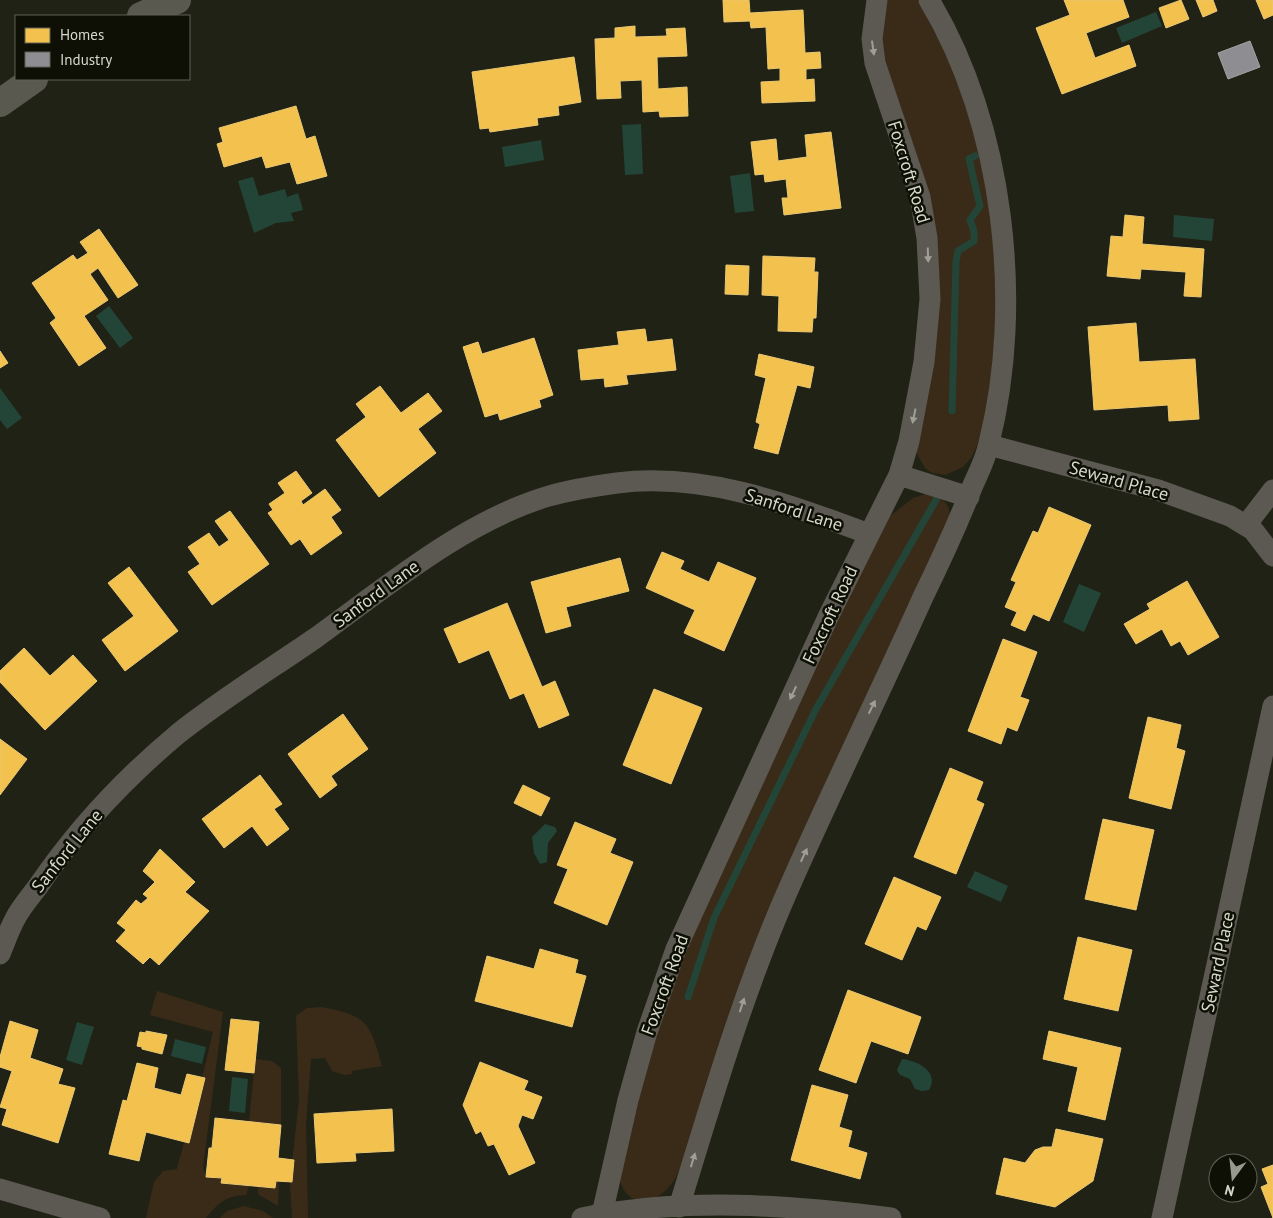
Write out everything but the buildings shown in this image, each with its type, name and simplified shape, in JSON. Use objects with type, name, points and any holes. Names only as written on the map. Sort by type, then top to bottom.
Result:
[{"type":"main road","points":[[143,15],[177,0]]},
{"type":"main road","points":[[0,103],[33,80]]},
{"type":"street","name":"Foxcroft Road","points":[[592,1216],[647,1032],[676,949],[869,534],[899,475],[909,441],[924,362],[930,298],[928,238],[915,183],[875,63],[872,39],[877,0]]},
{"type":"street","points":[[678,1206],[744,1000],[787,892],[969,497],[989,445],[1002,372],[1007,317],[1006,266],[1001,218],[990,162],[972,94],[946,29],[929,0]]},
{"type":"street","name":"Seward Place","points":[[989,445],[1158,490],[1230,516],[1253,530],[1273,556]]},
{"type":"street","points":[[899,475],[969,497]]},
{"type":"street","name":"Sanford Lane","points":[[0,954],[15,918],[50,869],[95,813],[139,769],[180,733],[243,687],[444,546],[482,524],[548,496],[618,483],[678,482],[716,487],[778,500],[869,534]]},
{"type":"street","points":[[1246,525],[1273,490]]},
{"type":"street","name":"Seward Place","points":[[1162,1218],[1273,706]]},
{"type":"street","points":[[0,1189],[100,1218]]},
{"type":"street","points":[[592,1216],[634,1214],[678,1206],[815,1210],[891,1218]]},
{"type":"shaded area","points":[[884,0],[918,0],[956,74],[982,161],[998,266],[993,369],[983,428],[971,458],[963,467],[945,475],[932,473],[925,468],[916,452],[938,292],[881,47]]},
{"type":"shaded area","points":[[1156,12],[1162,26],[1122,43],[1116,28]]},
{"type":"shaded area","points":[[641,124],[643,174],[625,175],[622,125]]},
{"type":"shaded area","points":[[541,140],[544,160],[505,167],[502,147]]},
{"type":"shaded area","points":[[750,173],[754,211],[735,213],[730,176]]},
{"type":"shaded area","points":[[253,177],[259,196],[285,189],[287,197],[298,193],[303,210],[291,213],[294,221],[276,223],[254,233],[238,181]]},
{"type":"shaded area","points":[[1174,215],[1214,219],[1212,241],[1173,237]]},
{"type":"shaded area","points":[[109,306],[133,338],[120,348],[96,316]]},
{"type":"shaded area","points":[[0,388],[22,418],[7,429],[0,420]]},
{"type":"shaded area","points":[[926,494],[943,500],[948,506],[950,516],[680,1169],[671,1184],[657,1197],[649,1200],[634,1199],[623,1189],[619,1171],[668,991],[804,685],[890,516],[913,498]]},
{"type":"shaded area","points":[[1079,584],[1101,593],[1084,632],[1063,622]]},
{"type":"shaded area","points":[[545,824],[555,827],[557,831],[548,843],[547,862],[540,864],[534,853],[532,837]]},
{"type":"shaded area","points":[[975,871],[1008,886],[1001,902],[967,887]]},
{"type":"shaded area","points":[[157,991],[223,1012],[203,1168],[206,1175],[222,1178],[222,1183],[249,1186],[246,1195],[239,1195],[223,1201],[206,1218],[146,1218],[154,1182],[163,1171],[177,1169],[184,1142],[189,1143],[205,1079],[202,1078],[213,1032],[150,1015]]},
{"type":"shaded area","points":[[322,1007],[350,1014],[365,1024],[374,1040],[382,1066],[352,1071],[352,1074],[344,1075],[332,1071],[325,1058],[311,1059],[306,1123],[308,1218],[292,1218],[290,1182],[299,1099],[296,1016],[307,1008]]},
{"type":"shaded area","points":[[77,1022],[94,1027],[82,1065],[66,1060]]},
{"type":"shaded area","points":[[175,1039],[206,1047],[202,1064],[171,1056]]},
{"type":"shaded area","points":[[255,1059],[272,1061],[281,1068],[281,1125],[249,1122]]},
{"type":"shaded area","points":[[902,1059],[914,1062],[929,1072],[932,1077],[932,1083],[929,1090],[915,1089],[910,1079],[900,1075],[897,1070]]},
{"type":"shaded area","points":[[232,1077],[248,1079],[245,1113],[229,1111]]},
{"type":"shaded area","points":[[276,1181],[279,1181],[278,1206],[258,1194],[258,1187],[275,1188]]},
{"type":"shaded area","points":[[244,1206],[263,1211],[273,1218],[220,1218],[227,1211]]},
{"type":"waterway","points":[[952,411],[956,262],[958,251],[974,241],[974,231],[970,220],[980,206],[969,159],[975,156]]},
{"type":"waterway","points":[[688,997],[714,918],[816,709],[936,500]]}]
